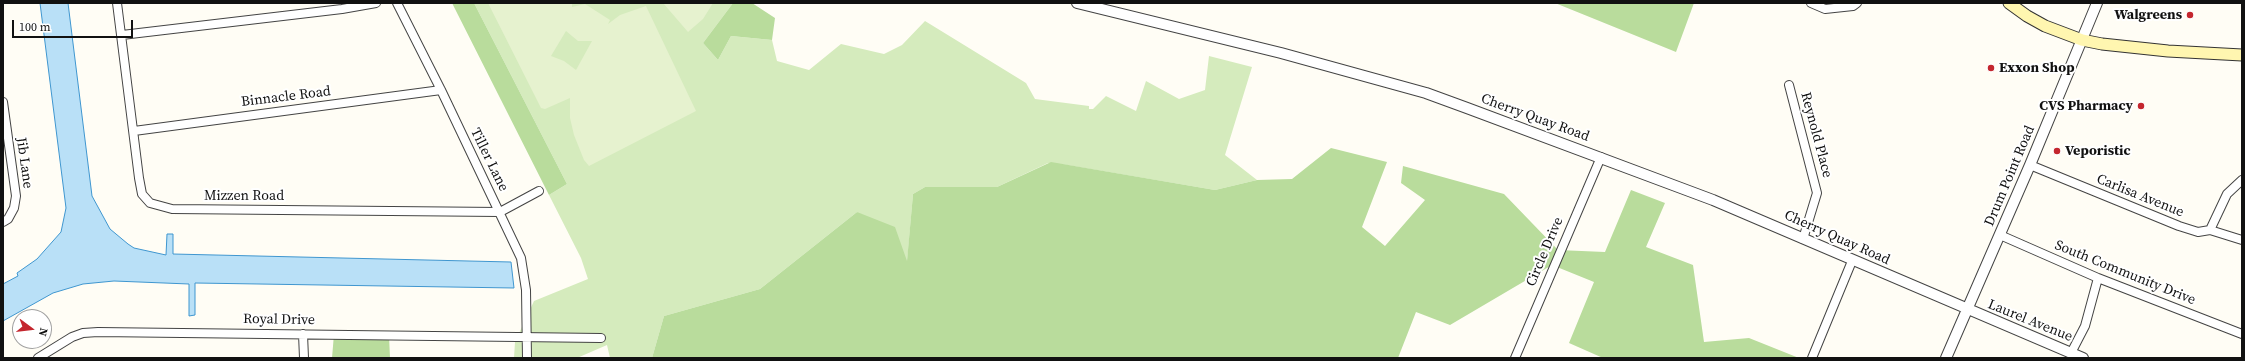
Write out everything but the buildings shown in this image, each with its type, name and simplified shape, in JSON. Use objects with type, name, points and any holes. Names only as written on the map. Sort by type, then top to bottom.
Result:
[{"type":"main road","points":[[2009,3],[2026,16],[2045,26],[2082,40],[2102,44],[2168,51],[2242,55]]},
{"type":"street","name":"Mizzen Road","points":[[117,3],[142,194],[148,202],[157,206],[172,209],[500,212],[539,191]]},
{"type":"street","points":[[122,35],[342,9],[376,3]]},
{"type":"street","name":"Tiller Lane","points":[[397,3],[441,90],[521,258],[526,290],[527,358]]},
{"type":"street","name":"Cherry Quay Road","points":[[1076,3],[1281,53],[1426,93],[1714,200],[1967,310]]},
{"type":"street","points":[[1811,3],[1825,9],[1853,6],[1857,3]]},
{"type":"street","name":"Drum Point Road","points":[[1946,358],[2030,165],[2097,3]]},
{"type":"street","name":"Reynold Place","points":[[1789,85],[1816,182],[1817,193],[1803,239]]},
{"type":"street","name":"Binnacle Road","points":[[134,131],[441,90]]},
{"type":"street","name":"Jib Lane","points":[[3,102],[16,196],[14,208],[3,222]]},
{"type":"street","name":"Circle Drive","points":[[1515,358],[1601,157]]},
{"type":"street","name":"Carlisa Avenue","points":[[2030,165],[2179,226],[2198,232],[2210,230],[2242,240]]},
{"type":"street","points":[[3,176],[13,176]]},
{"type":"street","points":[[2210,230],[2227,194],[2242,180]]},
{"type":"street","name":"South Community Drive","points":[[2000,235],[2098,278],[2242,334]]},
{"type":"street","points":[[1812,358],[1852,261]]},
{"type":"street","points":[[2072,353],[2085,326],[2098,278]]},
{"type":"street","name":"Laurel Avenue","points":[[1967,310],[2083,358]]},
{"type":"street","name":"Royal Drive","points":[[38,358],[83,333],[526,337]]},
{"type":"street","points":[[303,334],[304,358]]},
{"type":"street","points":[[526,337],[601,338]]},
{"type":"green space","points":[[452,3],[474,3],[567,184],[549,195]]},
{"type":"green space","points":[[474,3],[733,3],[703,43],[718,60],[731,36],[772,40],[777,61],[809,70],[841,44],[884,54],[902,45],[925,21],[1026,83],[1035,99],[1089,106],[1089,109],[1093,109],[1106,96],[1136,111],[1146,81],[1179,99],[1205,90],[1209,56],[1252,67],[1225,155],[1257,180],[1215,190],[1048,163],[997,187],[925,187],[913,194],[907,263],[857,212],[760,289],[664,316],[652,358],[610,358],[607,345],[577,358],[514,358],[515,342],[534,301],[588,279],[581,258],[549,195],[567,184]]},
{"type":"green space","points":[[488,3],[572,3],[572,7],[585,4],[610,20],[608,24],[620,15],[646,6],[696,111],[589,166],[584,160],[574,135],[570,118],[570,98],[545,109],[541,108]],"holes":[[[566,31],[578,41],[592,41],[576,70],[564,61],[551,56]]]},
{"type":"green space","points":[[663,3],[713,3],[703,19],[688,32]]},
{"type":"green space","points":[[733,3],[752,3],[775,18],[772,40],[731,36],[718,60],[703,43]]},
{"type":"green space","points":[[1555,3],[1694,3],[1676,52]]},
{"type":"green space","points":[[1331,148],[1387,162],[1362,227],[1385,246],[1425,200],[1401,183],[1403,166],[1504,194],[1558,250],[1605,252],[1631,190],[1665,203],[1646,247],[1693,265],[1704,342],[1749,338],[1799,358],[1603,358],[1569,343],[1594,282],[1552,265],[1450,325],[1416,312],[1398,358],[652,358],[664,316],[760,289],[857,212],[895,227],[907,261],[913,194],[925,187],[997,187],[1051,162],[1215,190],[1257,180],[1292,179]]},
{"type":"green space","points":[[334,334],[389,335],[390,358],[332,358]]},
{"type":"water","points":[[40,3],[68,3],[92,196],[110,229],[134,248],[166,255],[167,234],[173,234],[173,254],[511,262],[514,288],[195,283],[195,315],[189,316],[189,284],[114,281],[83,284],[53,293],[24,309],[12,309],[12,316],[3,321],[3,284],[18,276],[17,273],[37,259],[61,232],[66,208]]},
{"type":"place","name":"Walgreens","points":[[2190,15]]},
{"type":"place","name":"Exxon Shop","points":[[1991,68]]},
{"type":"place","name":"CVS Pharmacy","points":[[2141,106]]},
{"type":"place","name":"Veporistic","points":[[2057,151]]}]
